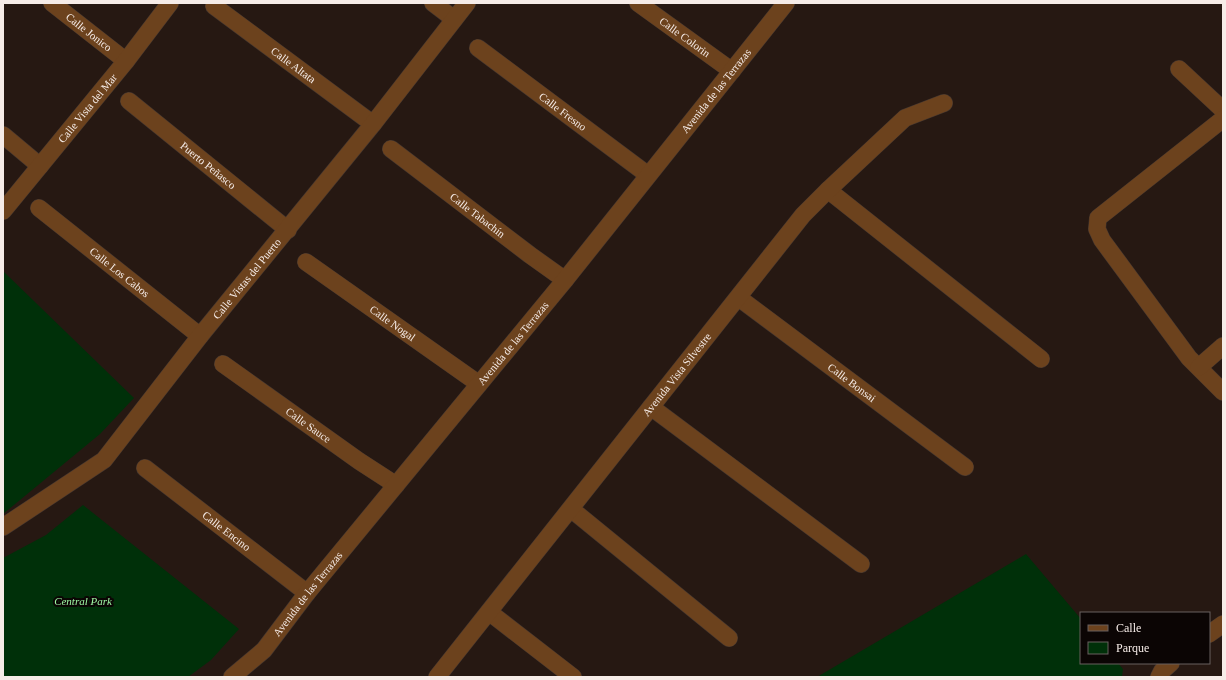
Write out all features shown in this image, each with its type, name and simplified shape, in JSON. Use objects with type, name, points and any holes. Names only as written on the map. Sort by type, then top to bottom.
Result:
[{"type":"street","name":"Calle Jonico","points":[[52,3],[126,61]]},
{"type":"street","name":"Calle Vista del Mar","points":[[3,211],[126,61],[170,3]]},
{"type":"street","points":[[433,3],[454,19]]},
{"type":"street","name":"Calle Vistas del Puerto","points":[[3,527],[104,460],[200,336],[373,124],[467,3]]},
{"type":"street","name":"Calle Colorin","points":[[638,3],[732,71]]},
{"type":"street","name":"Avenida de las Terrazas","points":[[232,677],[264,650],[307,593],[565,280],[786,3]]},
{"type":"street","name":"Calle Altata","points":[[214,6],[373,124]]},
{"type":"street","name":"Calle Fresno","points":[[478,48],[648,175]]},
{"type":"street","points":[[1179,69],[1223,110]]},
{"type":"street","name":"Puerto Peñasco","points":[[129,101],[288,230]]},
{"type":"street","name":"Avenida Vista Silvestre","points":[[437,677],[739,298],[803,215],[905,118],[944,103]]},
{"type":"street","points":[[1223,119],[1098,218],[1098,229],[1102,240],[1189,358],[1223,392]]},
{"type":"street","points":[[3,135],[40,166]]},
{"type":"street","name":"Calle Tabachín","points":[[391,149],[565,280]]},
{"type":"street","points":[[828,190],[1041,359]]},
{"type":"street","name":"Calle Los Cabos","points":[[39,208],[200,336]]},
{"type":"street","name":"Calle Nogal","points":[[306,262],[478,384]]},
{"type":"street","name":"Calle Bonsai","points":[[739,298],[965,467]]},
{"type":"street","points":[[1199,367],[1223,346]]},
{"type":"street","name":"Calle Sauce","points":[[223,364],[359,461],[396,485]]},
{"type":"street","points":[[651,407],[861,564]]},
{"type":"street","name":"Calle Encino","points":[[145,468],[307,593]]},
{"type":"street","points":[[570,509],[729,638]]},
{"type":"street","points":[[489,612],[573,677]]},
{"type":"street","points":[[1210,633],[1223,624]]},
{"type":"green space","points":[[3,271],[134,398],[100,434],[3,514]]},
{"type":"green space","name":"Central Park","points":[[83,505],[239,629],[211,660],[188,677],[3,677],[3,558],[46,535]]},
{"type":"green space","points":[[1026,554],[1080,618],[1080,664],[1119,664],[1123,669],[1122,677],[817,677]]}]
